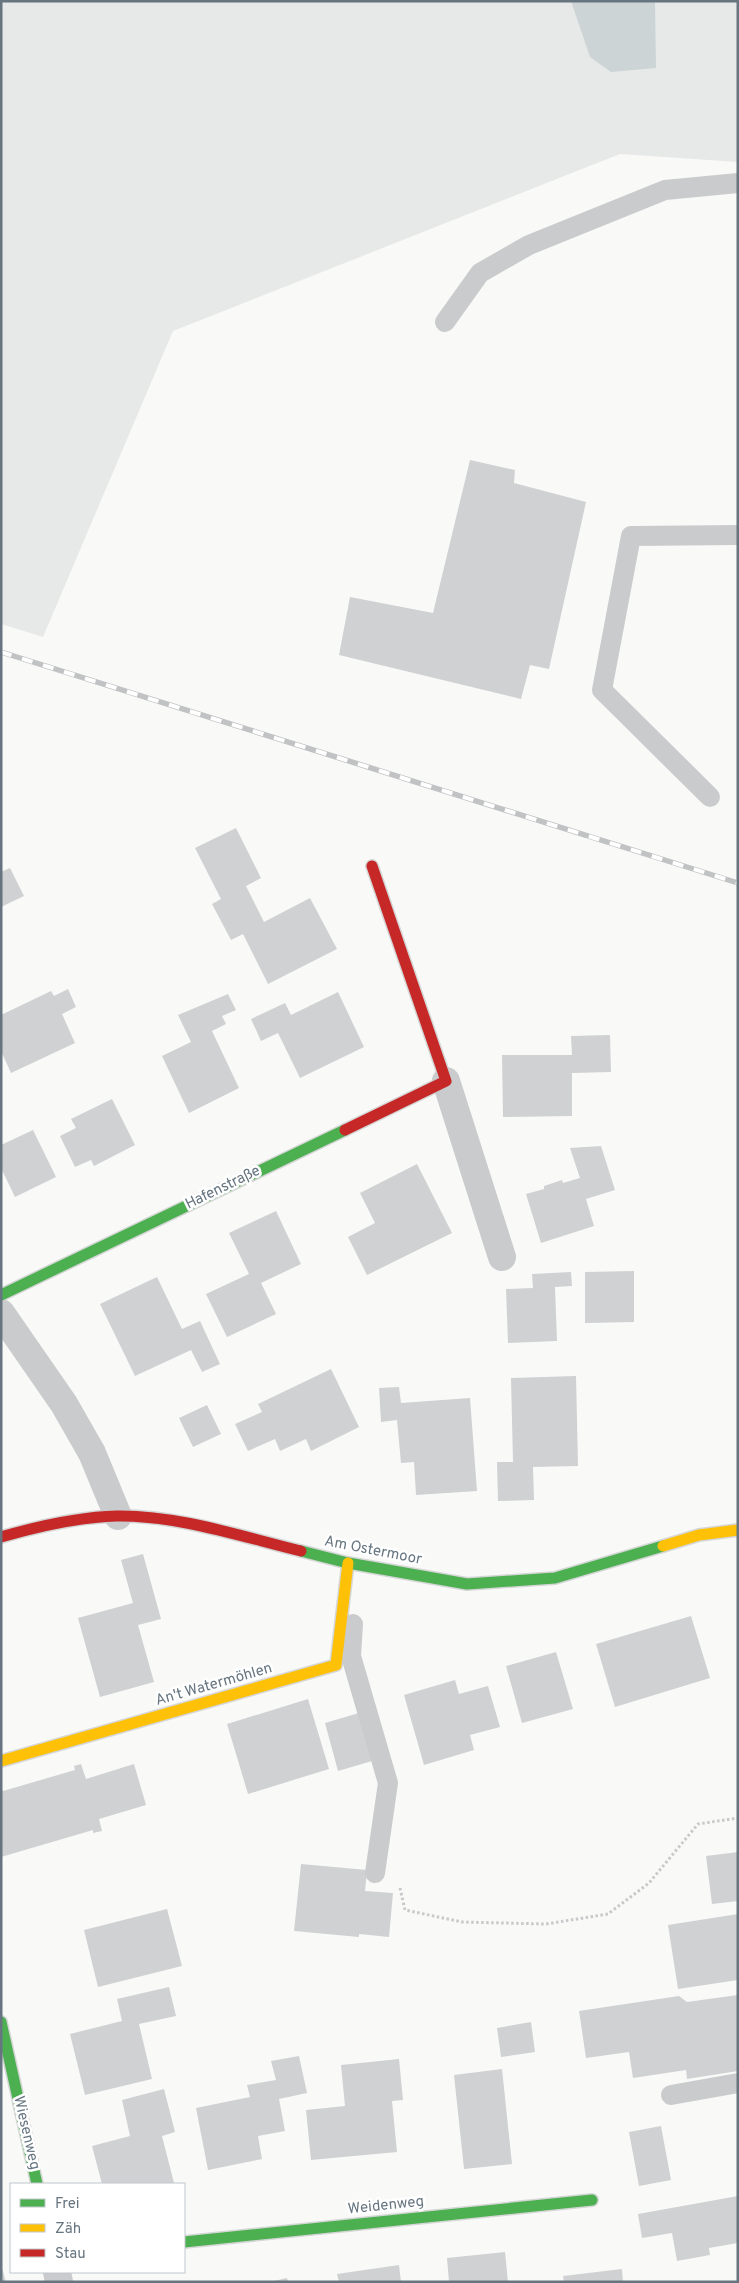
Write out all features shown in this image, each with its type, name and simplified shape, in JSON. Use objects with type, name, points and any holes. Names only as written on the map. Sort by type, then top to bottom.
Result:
[{"type":"street","points":[[372,866],[446,1081],[502,1257]]},
{"type":"street","name":"Hafenstraße","points":[[1,1295],[446,1081]]},
{"type":"street","points":[[1,1313],[68,1412],[92,1453],[118,1516]]},
{"type":"street","name":"Am Ostermoor","points":[[1,1536],[54,1522],[118,1516],[198,1526],[352,1564],[467,1584],[555,1578],[700,1535],[738,1530]]},
{"type":"street","name":"An't Watermöhlen","points":[[1,1761],[336,1665],[352,1564]]},
{"type":"street","name":"Wiesenweg","points":[[1,2022],[38,2183]]},
{"type":"street","name":"Weidenweg","points":[[185,2242],[592,2200]]},
{"type":"lane","points":[[445,322],[480,273],[529,245],[665,190],[738,183]]},
{"type":"lane","points":[[710,797],[602,690],[631,536],[738,535]]},
{"type":"lane","points":[[352,1564],[351,1656],[388,1783],[375,1872]]},
{"type":"lane","points":[[671,2095],[738,2083]]},
{"type":"path","points":[[375,1872],[399,1886],[405,1910],[462,1922],[546,1924],[608,1914],[649,1883],[698,1824],[738,1818]]},
{"type":"shaded area","points":[[1,1],[738,1],[738,162],[620,154],[173,331],[43,637],[1,624]]},
{"type":"shaded area","points":[[571,1],[655,1],[656,68],[611,72],[590,57]]},
{"type":"building","points":[[470,460],[515,470],[514,483],[586,502],[549,669],[530,665],[521,699],[339,655],[350,597],[433,613]]},
{"type":"building","points":[[236,828],[261,878],[246,886],[264,922],[310,898],[337,949],[268,984],[243,934],[231,940],[212,904],[221,899],[195,848]]},
{"type":"building","points":[[10,868],[24,896],[1,907],[1,872]]},
{"type":"building","points":[[68,989],[76,1007],[62,1014],[75,1043],[11,1073],[1,1051],[1,1015],[51,991],[54,996]]},
{"type":"building","points":[[338,992],[364,1047],[300,1078],[278,1033],[261,1041],[251,1019],[285,1003],[291,1015]]},
{"type":"building","points":[[228,994],[236,1010],[222,1016],[226,1024],[212,1031],[239,1088],[189,1113],[162,1056],[191,1042],[178,1015]]},
{"type":"building","points":[[610,1035],[611,1072],[572,1073],[572,1116],[503,1117],[502,1055],[572,1055],[571,1036]]},
{"type":"building","points":[[112,1099],[135,1145],[94,1166],[91,1160],[75,1167],[60,1136],[76,1128],[71,1119]]},
{"type":"building","points":[[33,1130],[56,1177],[15,1197],[1,1168],[1,1145]]},
{"type":"building","points":[[601,1146],[615,1190],[586,1199],[594,1226],[541,1243],[526,1194],[544,1189],[544,1186],[562,1180],[563,1183],[580,1178],[570,1148]]},
{"type":"building","points":[[417,1164],[452,1233],[367,1275],[348,1237],[375,1223],[360,1193]]},
{"type":"building","points":[[276,1211],[301,1264],[261,1283],[276,1314],[227,1337],[206,1294],[249,1274],[229,1233]]},
{"type":"building","points":[[634,1271],[634,1322],[585,1323],[585,1272]]},
{"type":"building","points":[[571,1272],[572,1286],[555,1287],[557,1341],[508,1343],[506,1289],[533,1288],[532,1274]]},
{"type":"building","points":[[157,1277],[182,1329],[200,1321],[220,1364],[202,1372],[191,1350],[135,1376],[100,1304]]},
{"type":"building","points":[[331,1369],[359,1427],[311,1451],[306,1439],[280,1451],[275,1439],[248,1451],[235,1424],[262,1412],[258,1404]]},
{"type":"building","points":[[576,1376],[578,1466],[533,1467],[534,1500],[498,1501],[497,1462],[513,1462],[511,1378]]},
{"type":"building","points":[[399,1387],[401,1403],[470,1398],[477,1491],[416,1495],[414,1462],[401,1463],[397,1420],[381,1422],[379,1388]]},
{"type":"building","points":[[207,1405],[221,1434],[193,1447],[179,1418]]},
{"type":"building","points":[[143,1554],[161,1619],[138,1625],[154,1682],[100,1697],[78,1618],[133,1603],[121,1560]]},
{"type":"building","points":[[691,1616],[710,1678],[615,1707],[596,1644]]},
{"type":"building","points":[[556,1652],[573,1709],[522,1723],[506,1666]]},
{"type":"building","points":[[455,1680],[459,1694],[488,1686],[500,1727],[470,1735],[474,1750],[424,1765],[404,1695]]},
{"type":"building","points":[[308,1699],[329,1769],[248,1794],[227,1724]]},
{"type":"building","points":[[359,1713],[372,1761],[338,1771],[325,1723]]},
{"type":"building","points":[[81,1764],[86,1779],[134,1764],[146,1805],[99,1819],[102,1831],[93,1833],[93,1830],[1,1857],[1,1788],[3,1791],[75,1770],[74,1766]]},
{"type":"building","points":[[738,1852],[738,1901],[712,1904],[706,1856]]},
{"type":"building","points":[[301,1864],[367,1870],[365,1891],[393,1893],[389,1937],[359,1934],[359,1937],[294,1931]]},
{"type":"building","points":[[167,1909],[182,1966],[98,1987],[84,1930]]},
{"type":"building","points":[[738,1914],[738,1980],[678,1989],[668,1925]]},
{"type":"building","points":[[169,1987],[176,2016],[139,2024],[152,2079],[85,2095],[70,2034],[122,2021],[117,1999]]},
{"type":"building","points":[[738,1995],[738,2071],[687,2079],[686,2070],[633,2078],[629,2052],[586,2058],[579,2011],[679,1996],[687,2002]]},
{"type":"building","points":[[531,2022],[535,2052],[501,2057],[497,2028]]},
{"type":"building","points":[[299,2056],[307,2093],[279,2099],[285,2131],[258,2136],[262,2159],[208,2170],[196,2108],[250,2097],[247,2085],[276,2080],[271,2061]]},
{"type":"building","points":[[399,2059],[403,2100],[392,2101],[397,2152],[311,2160],[306,2110],[345,2106],[341,2065]]},
{"type":"building","points":[[502,2069],[512,2164],[464,2169],[454,2075]]},
{"type":"building","points":[[164,2089],[175,2132],[162,2136],[174,2183],[102,2183],[92,2146],[130,2136],[122,2100]]},
{"type":"building","points":[[661,2126],[671,2180],[639,2186],[629,2132]]},
{"type":"building","points":[[738,2196],[738,2243],[709,2248],[710,2255],[677,2261],[672,2233],[642,2238],[638,2214]]},
{"type":"building","points":[[505,2252],[508,2282],[449,2282],[447,2258]]},
{"type":"building","points":[[399,2265],[401,2282],[339,2282],[337,2274]]},
{"type":"building","points":[[2,2268],[6,2282],[1,2282]]},
{"type":"building","points":[[622,2269],[623,2282],[564,2282],[563,2276]]},
{"type":"building","points":[[287,2278],[288,2282],[274,2282],[274,2281]]},
{"type":"railway","points":[[1,652],[738,883]]},
{"type":"traffic: fast","points":[[1,1295],[345,1130]]},
{"type":"traffic: fast","points":[[301,1551],[348,1563],[467,1584],[555,1578],[663,1546]]},
{"type":"traffic: fast","points":[[1,2022],[37,2183]]},
{"type":"traffic: fast","points":[[185,2242],[592,2200]]},
{"type":"traffic: slow","points":[[663,1546],[699,1535],[738,1530]]},
{"type":"traffic: slow","points":[[1,1761],[336,1665],[348,1563]]},
{"type":"traffic: jam","points":[[345,1130],[446,1081],[372,866]]},
{"type":"traffic: jam","points":[[1,1537],[73,1520],[117,1516],[140,1517],[187,1523],[301,1551]]}]
